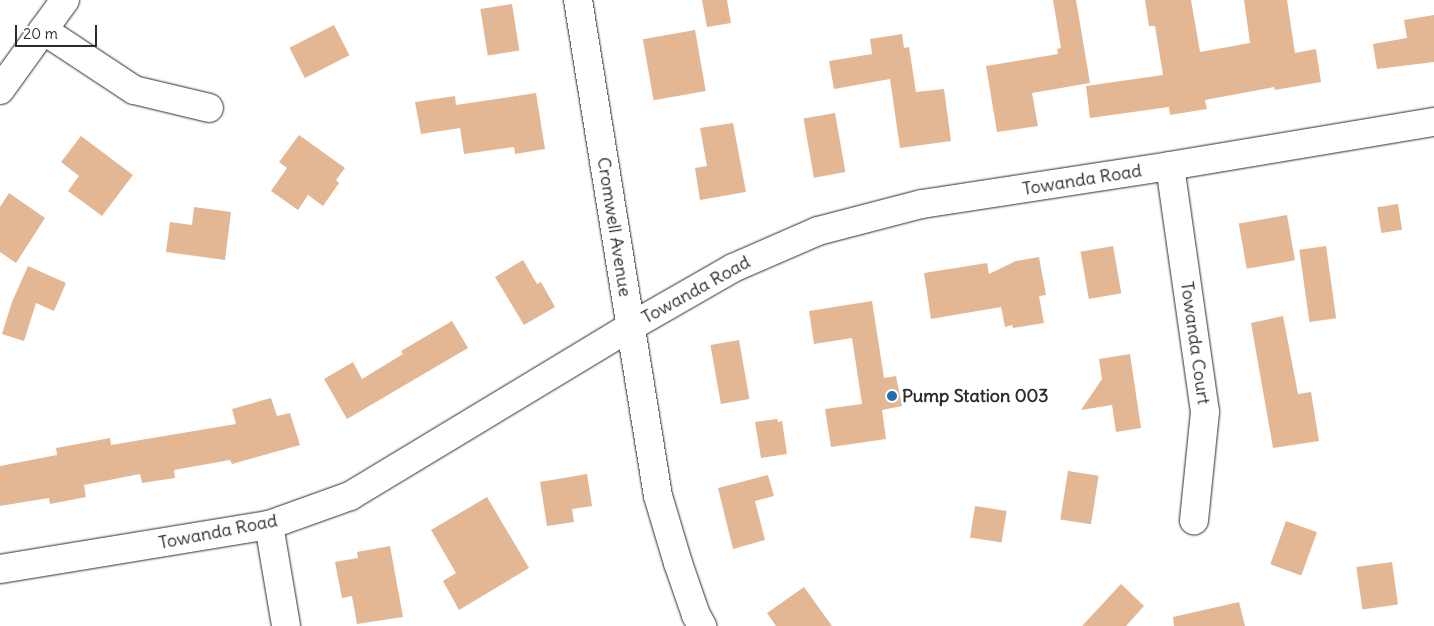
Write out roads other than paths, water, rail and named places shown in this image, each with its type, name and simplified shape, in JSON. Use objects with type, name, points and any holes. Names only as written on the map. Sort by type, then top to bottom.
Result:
[{"type":"street","points":[[0,90],[65,0]]},
{"type":"street","name":"Cromwell Avenue","points":[[578,0],[658,496],[678,562],[696,615],[702,626]]},
{"type":"street","points":[[43,30],[134,90],[209,108]]},
{"type":"street","name":"Towanda Road","points":[[0,569],[269,525],[350,496],[630,327],[733,268],[818,231],[922,204],[1170,166],[1434,122]]},
{"type":"street","name":"Towanda Court","points":[[1170,166],[1205,412],[1194,520]]},
{"type":"street","points":[[269,525],[286,626]]},
{"type":"place","name":"Pump Station 003","points":[[892,396]]}]
